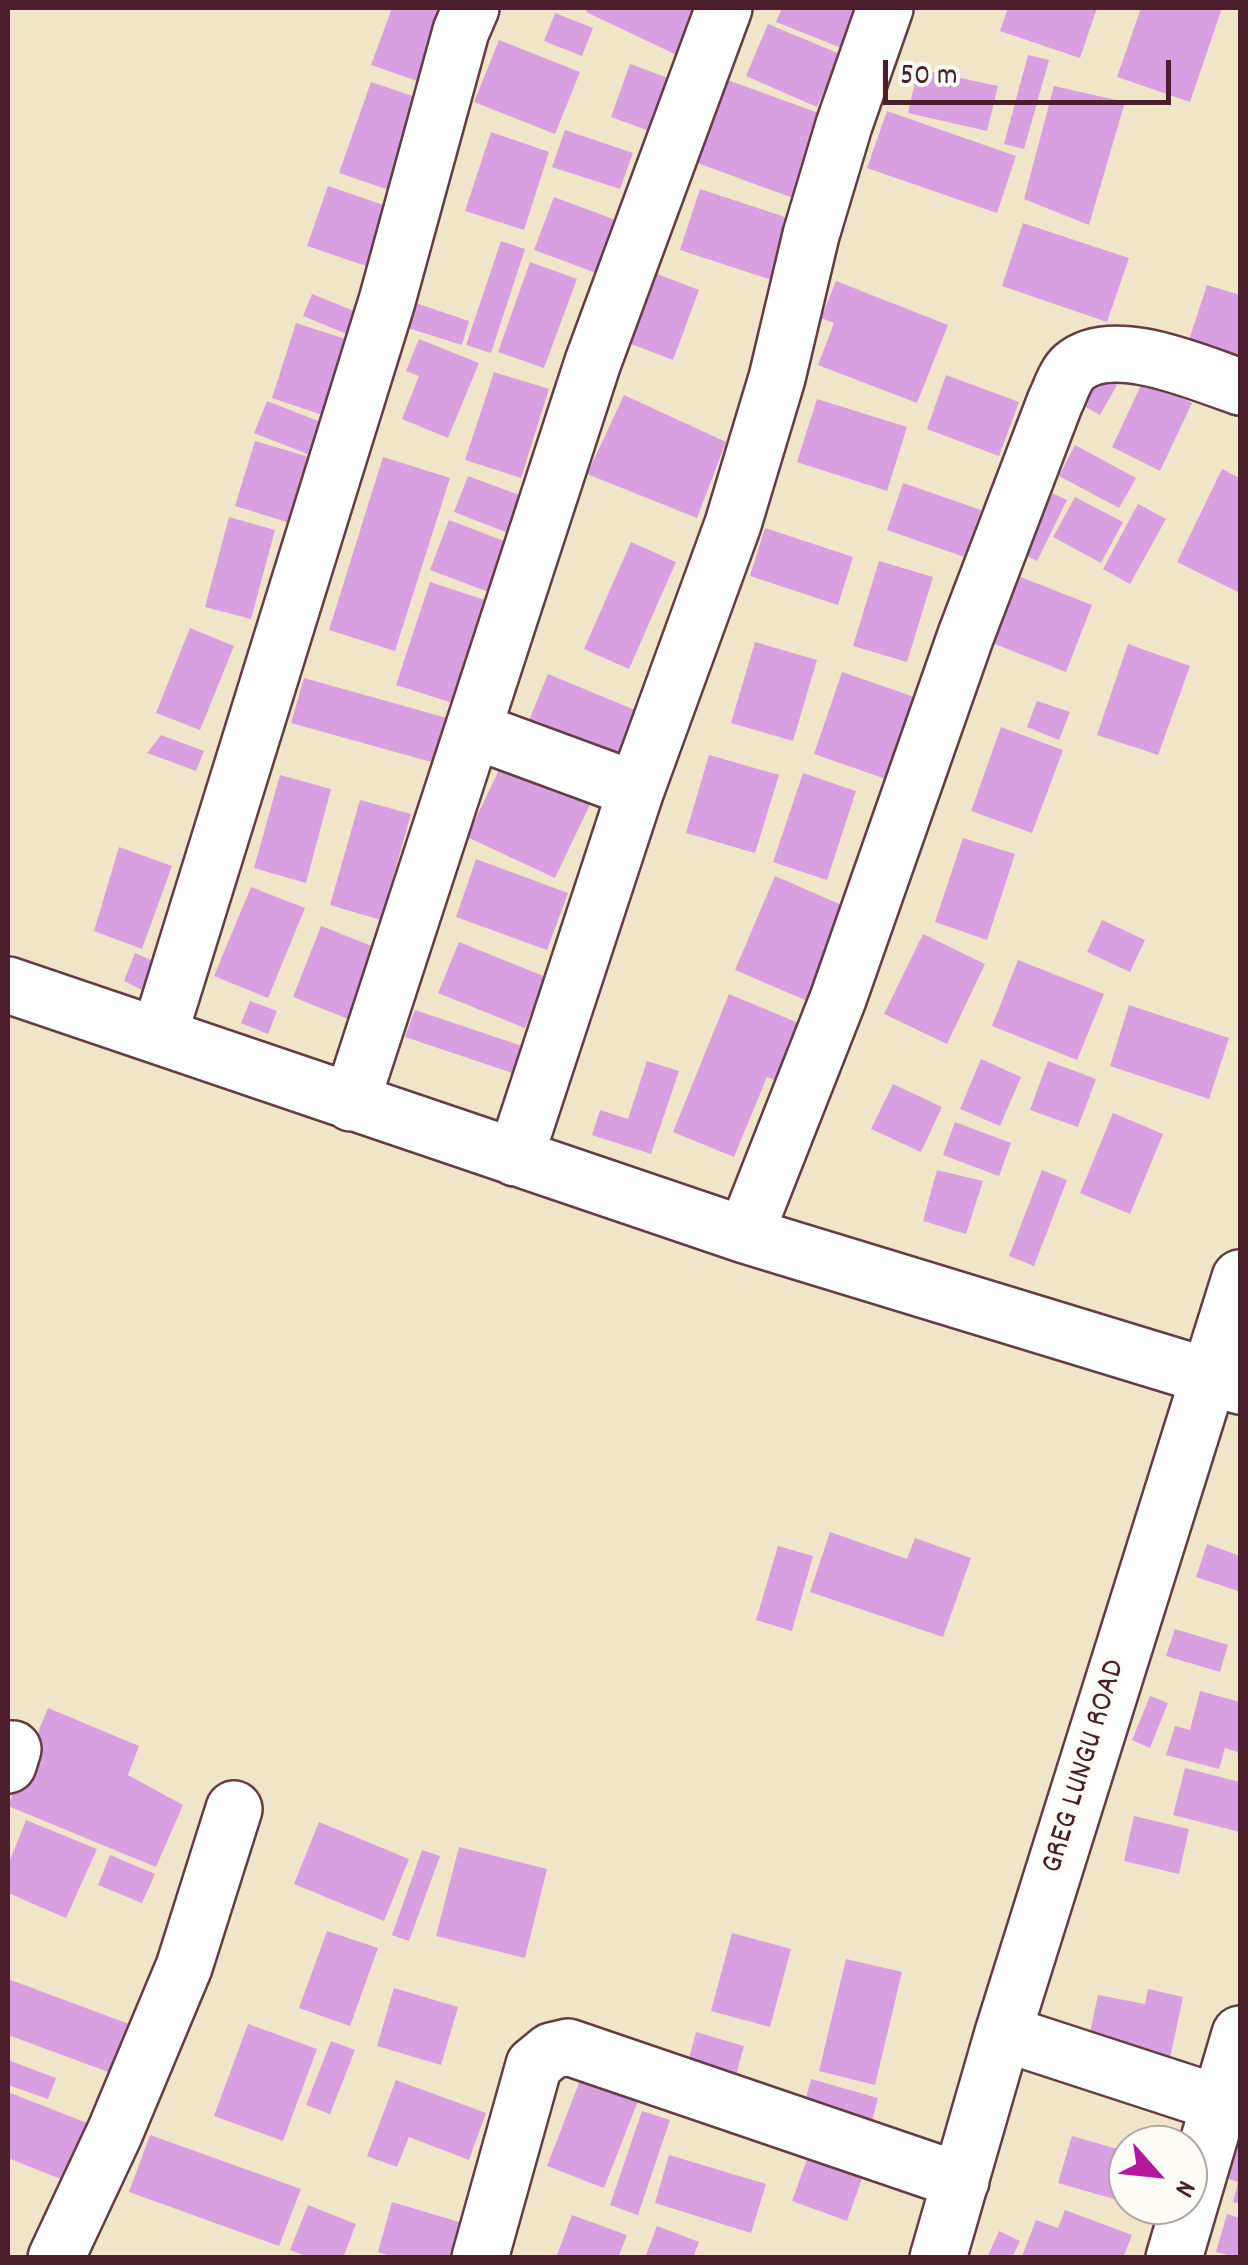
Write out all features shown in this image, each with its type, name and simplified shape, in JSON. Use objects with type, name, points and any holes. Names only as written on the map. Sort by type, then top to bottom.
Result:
[{"type":"street","points":[[159,1034],[387,301],[461,31],[471,8]]},
{"type":"street","points":[[351,1104],[592,362],[724,8]]},
{"type":"street","points":[[514,1158],[636,790],[733,524],[777,378],[811,235],[885,8]]},
{"type":"street","points":[[746,1235],[862,934],[979,601],[1055,402],[1072,368],[1094,356],[1147,356],[1240,387]]},
{"type":"street","points":[[473,730],[636,790]]},
{"type":"street","points":[[8,985],[746,1235],[1225,1382]]},
{"type":"street","name":"GREG LUNGU ROAD","points":[[938,2258],[1003,2033],[1225,1382],[1240,1278]]},
{"type":"street","points":[[56,2258],[115,2132],[184,1967],[234,1809]]},
{"type":"street","points":[[1003,2033],[1221,2104]]},
{"type":"street","points":[[1174,2258],[1240,2034]]},
{"type":"street","points":[[480,2258],[534,2065],[551,2051],[568,2047],[960,2181]]},
{"type":"building","points":[[392,8],[453,8],[426,84],[371,65]]},
{"type":"building","points":[[588,8],[705,8],[681,57],[586,12]]},
{"type":"building","points":[[782,8],[866,8],[849,51],[776,22]]},
{"type":"building","points":[[1008,8],[1097,8],[1080,58],[1000,31]]},
{"type":"building","points":[[1141,8],[1222,8],[1190,102],[1117,77]]},
{"type":"building","points":[[555,13],[593,28],[582,56],[544,41]]},
{"type":"building","points":[[768,24],[840,54],[817,107],[746,76]]},
{"type":"building","points":[[499,40],[580,72],[555,134],[474,102]]},
{"type":"building","points":[[1028,55],[1049,60],[1024,149],[1004,144]]},
{"type":"building","points":[[630,64],[671,79],[652,132],[611,117]]},
{"type":"building","points":[[918,69],[998,86],[987,131],[908,113]]},
{"type":"building","points":[[722,78],[824,115],[793,198],[692,161]]},
{"type":"building","points":[[371,82],[430,102],[398,193],[339,173]]},
{"type":"building","points":[[1054,86],[1125,102],[1089,225],[1024,199]]},
{"type":"building","points":[[887,111],[1016,156],[997,213],[867,168]]},
{"type":"building","points":[[565,130],[633,153],[620,189],[552,167]]},
{"type":"building","points":[[491,132],[549,152],[524,230],[465,211]]},
{"type":"building","points":[[328,186],[398,210],[378,270],[307,246]]},
{"type":"building","points":[[700,189],[797,221],[778,282],[680,250]]},
{"type":"building","points":[[554,197],[621,222],[602,275],[534,250]]},
{"type":"building","points":[[1023,223],[1129,258],[1107,322],[1002,286]]},
{"type":"building","points":[[501,241],[525,249],[491,353],[466,345]]},
{"type":"building","points":[[530,262],[577,279],[544,368],[498,352]]},
{"type":"building","points":[[657,274],[699,290],[673,360],[631,344]]},
{"type":"building","points":[[836,281],[948,325],[917,403],[818,365],[834,323],[821,318]]},
{"type":"building","points":[[1207,285],[1240,295],[1238,356],[1189,340]]},
{"type":"building","points":[[312,294],[379,321],[371,344],[303,316]]},
{"type":"building","points":[[416,303],[469,321],[462,345],[408,328]]},
{"type":"building","points":[[296,323],[358,343],[334,419],[272,398]]},
{"type":"building","points":[[419,339],[479,363],[448,438],[402,419],[419,376],[406,371]]},
{"type":"building","points":[[494,372],[549,389],[521,478],[465,460]]},
{"type":"building","points":[[946,375],[1019,402],[999,456],[927,429]]},
{"type":"building","points":[[1099,375],[1117,385],[1100,415],[1082,405]]},
{"type":"building","points":[[1144,379],[1192,403],[1160,471],[1112,447]]},
{"type":"building","points":[[624,395],[726,442],[697,518],[587,474]]},
{"type":"building","points":[[817,399],[907,427],[887,491],[797,462]]},
{"type":"building","points":[[267,401],[323,423],[310,455],[254,433]]},
{"type":"building","points":[[255,441],[309,457],[290,523],[235,506]]},
{"type":"building","points":[[1075,445],[1136,478],[1119,508],[1059,476]]},
{"type":"building","points":[[383,457],[450,478],[395,651],[329,630]]},
{"type":"building","points":[[1222,469],[1240,478],[1240,593],[1177,562]]},
{"type":"building","points":[[468,476],[530,499],[516,536],[454,512]]},
{"type":"building","points":[[903,483],[981,510],[964,557],[887,530]]},
{"type":"building","points":[[1041,488],[1067,500],[1037,561],[1012,548]]},
{"type":"building","points":[[1075,497],[1123,522],[1101,563],[1053,537]]},
{"type":"building","points":[[1138,504],[1166,519],[1130,584],[1103,569]]},
{"type":"building","points":[[229,517],[275,530],[251,619],[205,607]]},
{"type":"building","points":[[449,520],[512,544],[494,594],[430,570]]},
{"type":"building","points":[[765,528],[853,557],[838,605],[750,576]]},
{"type":"building","points":[[631,542],[676,562],[629,669],[584,649]]},
{"type":"building","points":[[879,561],[933,577],[907,662],[853,646]]},
{"type":"building","points":[[1013,574],[1092,605],[1066,672],[987,641]]},
{"type":"building","points":[[430,582],[497,604],[462,706],[396,685]]},
{"type":"building","points":[[190,628],[234,646],[200,730],[156,713]]},
{"type":"building","points":[[755,642],[817,660],[793,741],[731,723]]},
{"type":"building","points":[[1128,644],[1190,666],[1158,755],[1097,735]]},
{"type":"building","points":[[842,672],[926,701],[897,783],[814,754]]},
{"type":"building","points":[[548,674],[647,715],[626,766],[527,725]]},
{"type":"building","points":[[304,678],[465,723],[453,768],[291,723]]},
{"type":"building","points":[[1037,701],[1070,712],[1059,740],[1027,727]]},
{"type":"building","points":[[1001,727],[1063,750],[1032,833],[971,811]]},
{"type":"building","points":[[161,735],[204,751],[196,771],[147,753]]},
{"type":"building","points":[[507,753],[595,794],[555,878],[467,837]]},
{"type":"building","points":[[709,755],[779,775],[755,853],[686,833]]},
{"type":"building","points":[[803,773],[856,791],[827,880],[773,862]]},
{"type":"building","points":[[280,775],[331,789],[306,883],[254,868]]},
{"type":"building","points":[[360,800],[411,814],[381,920],[330,905]]},
{"type":"building","points":[[963,838],[1015,854],[987,940],[935,922]]},
{"type":"building","points":[[119,847],[172,866],[142,949],[94,931]]},
{"type":"building","points":[[476,859],[568,893],[547,950],[456,917]]},
{"type":"building","points":[[775,876],[853,910],[812,1003],[735,970]]},
{"type":"building","points":[[251,887],[305,908],[268,998],[214,976]]},
{"type":"building","points":[[1102,920],[1145,940],[1130,972],[1087,952]]},
{"type":"building","points":[[321,926],[392,954],[363,1025],[293,997]]},
{"type":"building","points":[[923,934],[985,964],[947,1044],[884,1014]]},
{"type":"building","points":[[459,942],[546,977],[525,1028],[438,993]]},
{"type":"building","points":[[135,953],[169,968],[158,998],[124,981]]},
{"type":"building","points":[[1018,960],[1104,994],[1077,1060],[992,1026]]},
{"type":"building","points":[[729,994],[808,1027],[784,1084],[767,1077],[734,1157],[673,1132]]},
{"type":"building","points":[[250,1001],[277,1011],[268,1034],[241,1023]]},
{"type":"building","points":[[1129,1005],[1229,1038],[1209,1099],[1110,1066]]},
{"type":"building","points":[[415,1010],[543,1053],[533,1080],[405,1037]]},
{"type":"building","points":[[981,1059],[1021,1077],[1000,1126],[960,1109]]},
{"type":"building","points":[[647,1061],[679,1071],[651,1154],[592,1135],[600,1110],[628,1119]]},
{"type":"building","points":[[1048,1061],[1096,1079],[1078,1127],[1030,1110]]},
{"type":"building","points":[[893,1084],[942,1107],[921,1152],[871,1129]]},
{"type":"building","points":[[1113,1113],[1163,1134],[1130,1214],[1080,1193]]},
{"type":"building","points":[[955,1122],[1011,1143],[999,1176],[943,1155]]},
{"type":"building","points":[[937,1170],[983,1181],[966,1234],[923,1221]]},
{"type":"building","points":[[1042,1170],[1067,1180],[1034,1266],[1009,1256]]},
{"type":"building","points":[[830,1532],[907,1559],[915,1538],[971,1558],[943,1637],[810,1592]]},
{"type":"building","points":[[1207,1544],[1240,1556],[1238,1591],[1196,1577]]},
{"type":"building","points":[[778,1546],[813,1556],[792,1631],[756,1620]]},
{"type":"building","points":[[1175,1629],[1228,1645],[1220,1672],[1166,1656]]},
{"type":"building","points":[[1200,1691],[1240,1702],[1240,1753],[1225,1748],[1219,1769],[1166,1755],[1175,1726],[1190,1730]]},
{"type":"building","points":[[1150,1696],[1168,1703],[1150,1748],[1132,1740]]},
{"type":"building","points":[[48,1708],[139,1746],[128,1775],[183,1805],[156,1867],[8,1806]]},
{"type":"building","points":[[1185,1768],[1240,1782],[1240,1832],[1173,1815]]},
{"type":"building","points":[[1134,1816],[1189,1829],[1179,1874],[1124,1861]]},
{"type":"building","points":[[26,1820],[97,1849],[66,1918],[8,1893],[8,1865]]},
{"type":"building","points":[[319,1822],[409,1859],[384,1921],[294,1884]]},
{"type":"building","points":[[459,1847],[547,1869],[525,1958],[436,1936]]},
{"type":"building","points":[[422,1850],[440,1856],[409,1941],[392,1935]]},
{"type":"building","points":[[110,1855],[155,1874],[142,1903],[98,1885]]},
{"type":"building","points":[[327,1931],[378,1948],[350,2026],[299,2008]]},
{"type":"building","points":[[732,1933],[791,1949],[770,2027],[711,2011]]},
{"type":"building","points":[[846,1959],[902,1972],[875,2085],[819,2071]]},
{"type":"building","points":[[8,1979],[137,2027],[119,2076],[8,2035]]},
{"type":"building","points":[[394,1988],[458,2007],[441,2065],[377,2046]]},
{"type":"building","points":[[1148,1989],[1183,1997],[1169,2063],[1087,2046],[1098,1995],[1145,2004]]},
{"type":"building","points":[[248,2024],[317,2049],[283,2141],[214,2116]]},
{"type":"building","points":[[696,2032],[744,2046],[733,2086],[685,2073]]},
{"type":"building","points":[[331,2041],[355,2050],[330,2114],[306,2105]]},
{"type":"building","points":[[8,2060],[56,2078],[48,2099],[8,2085]]},
{"type":"building","points":[[581,2078],[638,2101],[604,2188],[547,2166]]},
{"type":"building","points":[[811,2079],[878,2098],[872,2121],[805,2102]]},
{"type":"building","points":[[396,2080],[486,2113],[469,2160],[409,2137],[397,2167],[367,2156]]},
{"type":"building","points":[[8,2092],[92,2125],[68,2182],[8,2158]]},
{"type":"building","points":[[642,2111],[670,2120],[638,2215],[610,2205]]},
{"type":"building","points":[[150,2135],[301,2189],[279,2246],[129,2192]]},
{"type":"building","points":[[1072,2136],[1108,2146],[1108,2197],[1058,2183]]},
{"type":"building","points":[[1227,2139],[1240,2143],[1240,2204],[1233,2202],[1238,2182],[1217,2175]]},
{"type":"building","points":[[810,2151],[865,2170],[847,2221],[792,2201]]},
{"type":"building","points":[[669,2155],[766,2184],[751,2233],[655,2203]]},
{"type":"building","points":[[392,2202],[466,2224],[457,2258],[397,2258],[378,2252]]},
{"type":"building","points":[[308,2205],[356,2224],[343,2258],[311,2258],[290,2250]]},
{"type":"building","points":[[1065,2210],[1132,2235],[1123,2258],[1022,2256],[1036,2220],[1058,2228]]},
{"type":"building","points":[[1227,2214],[1240,2218],[1240,2258],[1216,2252]]},
{"type":"building","points":[[572,2215],[627,2235],[618,2258],[556,2258]]},
{"type":"building","points":[[657,2226],[699,2242],[693,2258],[645,2258]]},
{"type":"building","points":[[999,2231],[1020,2241],[1012,2258],[987,2258]]}]
